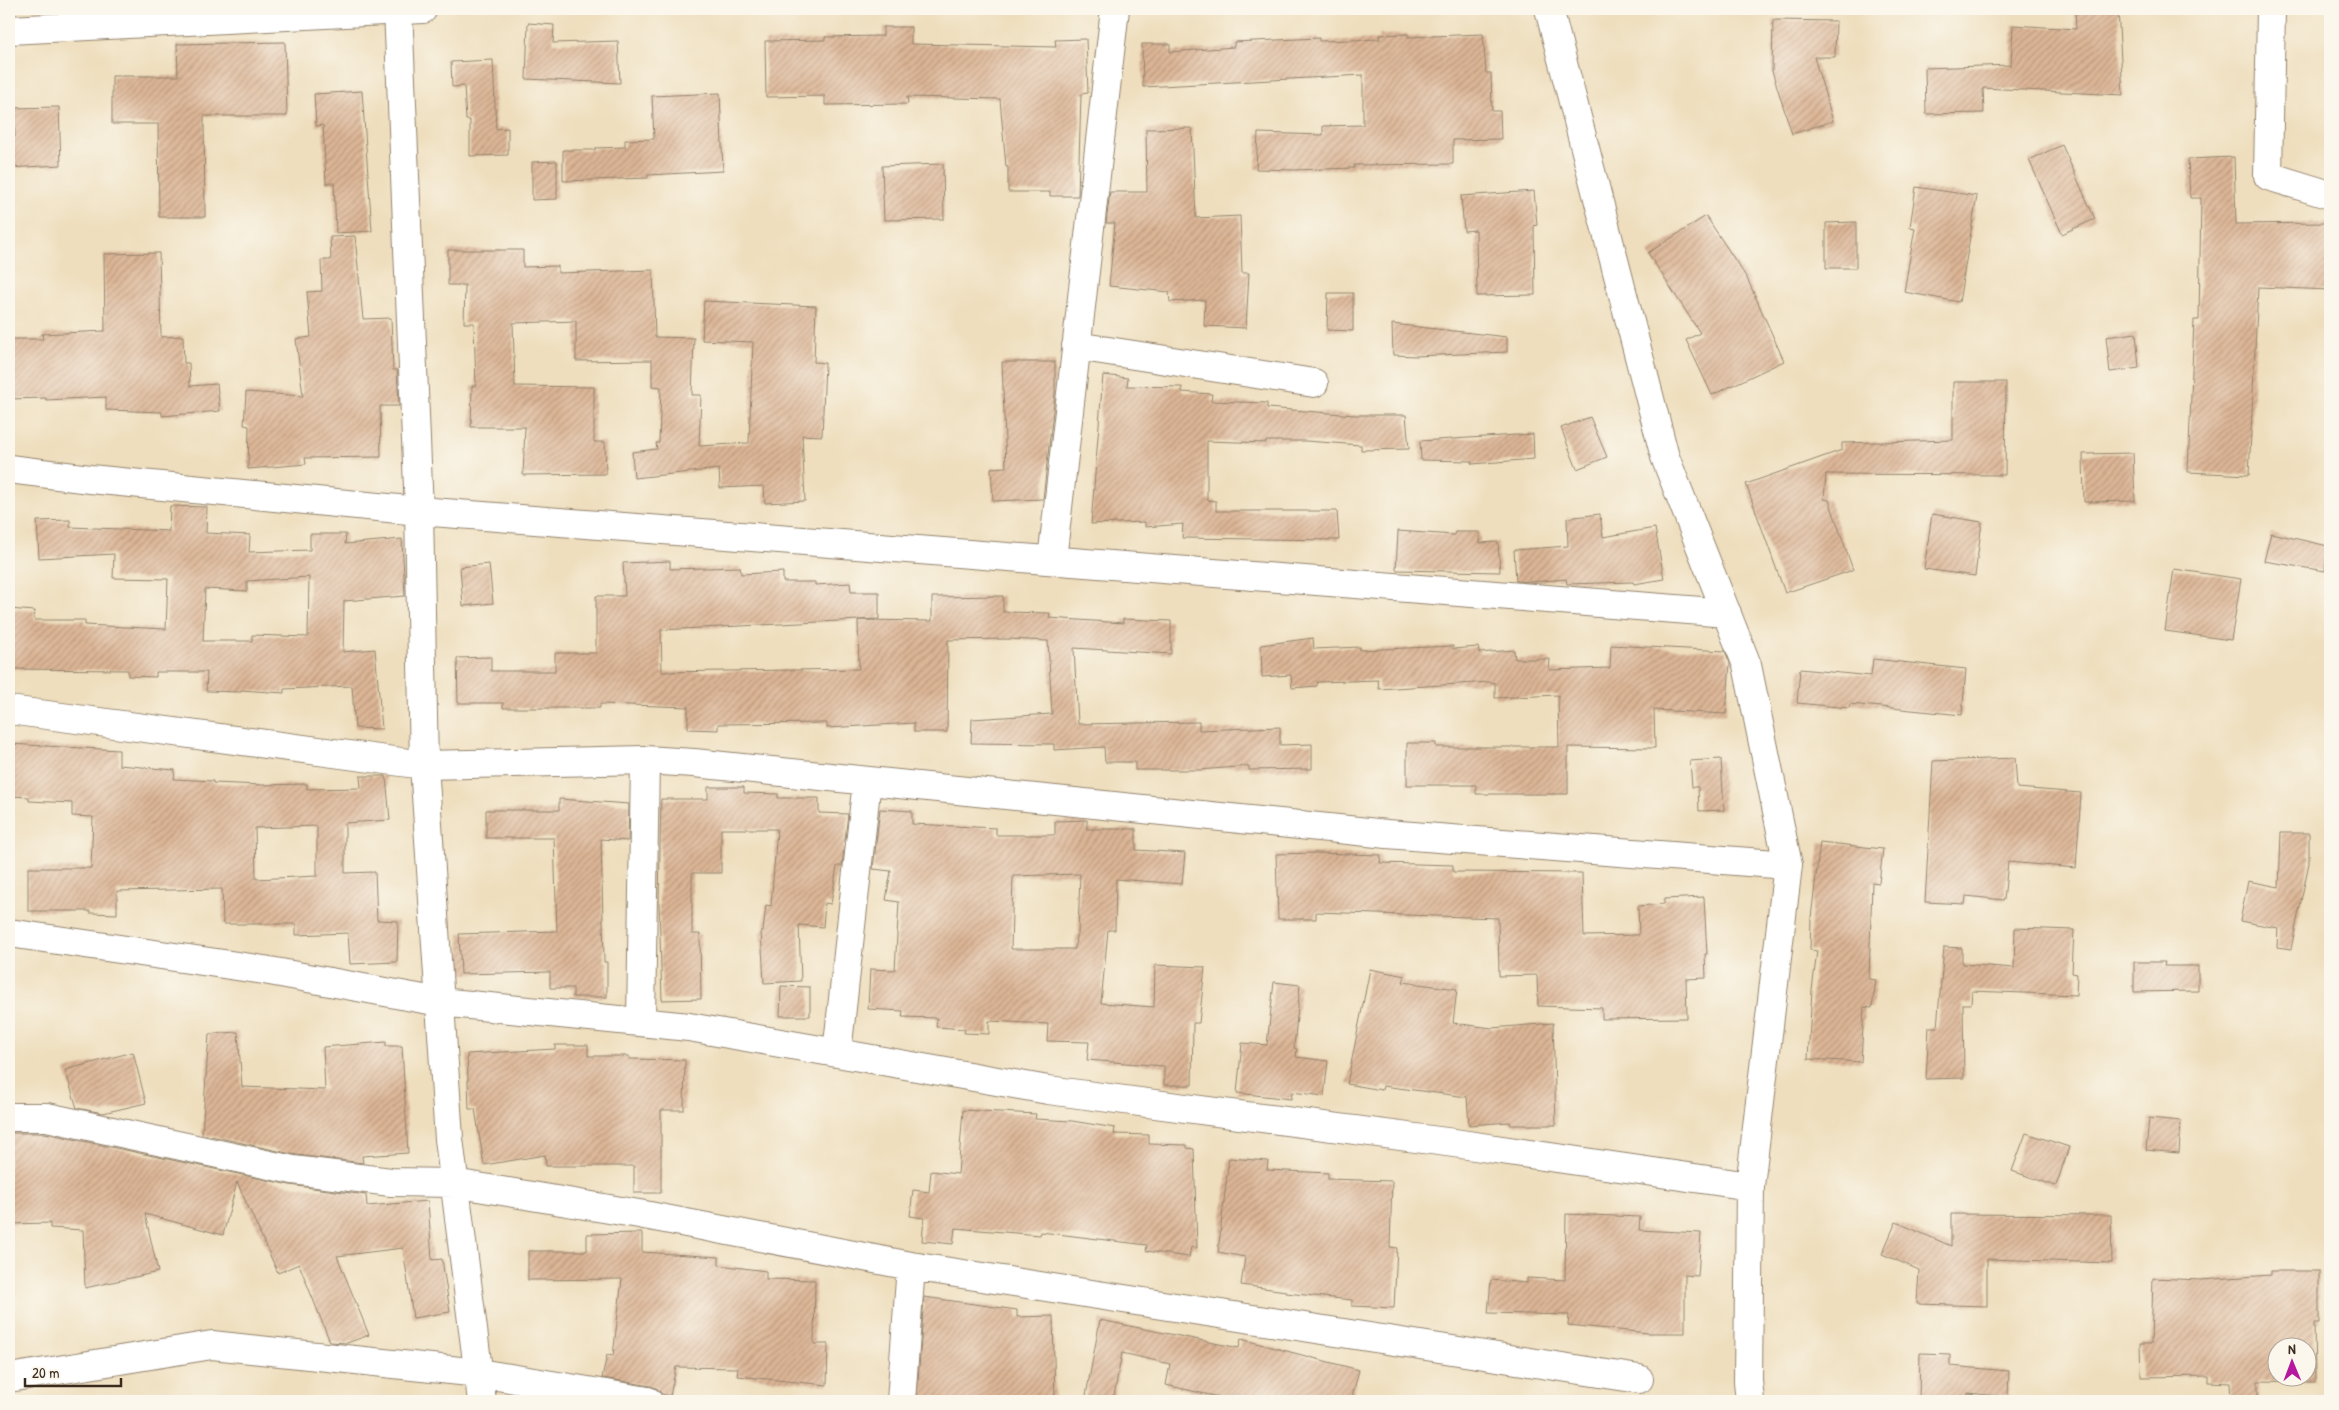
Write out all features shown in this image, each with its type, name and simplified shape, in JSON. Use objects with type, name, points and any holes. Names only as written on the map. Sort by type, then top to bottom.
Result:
[{"type":"street","points":[[398,9],[419,511],[424,765],[449,1140],[482,1401]]},
{"type":"street","points":[[9,30],[423,9]]},
{"type":"street","points":[[1052,560],[1115,9]]},
{"type":"street","points":[[1549,9],[1665,457],[1747,665],[1788,865],[1750,1186],[1748,1381],[1750,1401]]},
{"type":"street","points":[[2270,9],[2268,176],[2330,195]]},
{"type":"street","points":[[1076,346],[1314,383]]},
{"type":"street","points":[[9,469],[90,479],[419,511],[1726,613]]},
{"type":"street","points":[[9,710],[424,765],[645,760],[1387,834],[1788,865]]},
{"type":"street","points":[[641,1022],[645,760]]},
{"type":"street","points":[[837,1053],[867,781]]},
{"type":"street","points":[[9,932],[264,970],[440,1002],[689,1027],[1048,1090],[1454,1143],[1750,1186]]},
{"type":"street","points":[[9,1117],[47,1117],[293,1170],[391,1182],[454,1183],[639,1214],[911,1266],[1639,1379]]},
{"type":"street","points":[[901,1401],[911,1266]]},
{"type":"street","points":[[9,1378],[212,1344],[479,1373],[648,1401]]},
{"type":"building","points":[[2075,9],[2118,9],[2123,95],[1983,88],[1984,113],[1926,114],[1925,68],[2011,65],[2013,25],[2076,29]]},
{"type":"building","points":[[1773,20],[1836,21],[1835,57],[1814,57],[1833,121],[1792,134],[1772,71]]},
{"type":"building","points":[[528,23],[554,25],[553,43],[618,41],[620,83],[526,79]]},
{"type":"building","points":[[883,27],[911,27],[911,44],[1056,47],[1055,40],[1086,39],[1088,93],[1081,94],[1078,196],[1050,196],[1050,192],[1008,192],[1008,167],[1006,167],[1000,99],[907,97],[908,104],[825,105],[825,96],[766,97],[765,41],[825,40],[825,37],[883,36]]},
{"type":"building","points":[[1408,34],[1408,37],[1483,34],[1486,73],[1491,73],[1492,111],[1500,111],[1501,139],[1453,140],[1453,164],[1354,165],[1354,168],[1294,170],[1256,169],[1258,133],[1323,135],[1323,126],[1363,125],[1363,75],[1143,87],[1142,44],[1170,44],[1170,52],[1234,47],[1234,42],[1319,38],[1319,41],[1380,39],[1379,35]]},
{"type":"building","points":[[285,42],[287,116],[204,116],[205,217],[159,217],[158,124],[112,124],[112,76],[178,76],[177,44]]},
{"type":"building","points":[[493,60],[496,129],[508,128],[508,155],[470,156],[470,120],[466,120],[464,86],[452,87],[451,62]]},
{"type":"building","points":[[362,91],[372,231],[336,233],[334,183],[326,183],[323,125],[316,126],[314,94]]},
{"type":"building","points":[[720,93],[723,171],[648,175],[648,178],[563,181],[563,150],[595,150],[595,148],[625,147],[625,140],[654,139],[652,96]]},
{"type":"building","points":[[59,107],[61,165],[9,168],[9,137],[15,137],[14,108]]},
{"type":"building","points":[[1192,128],[1196,218],[1240,216],[1242,273],[1249,273],[1246,328],[1204,326],[1205,300],[1170,302],[1169,292],[1109,286],[1115,223],[1106,223],[1110,192],[1147,192],[1146,129]]},
{"type":"building","points":[[2062,145],[2095,219],[2062,234],[2029,160]]},
{"type":"building","points":[[2234,157],[2236,224],[2330,223],[2330,290],[2258,287],[2249,475],[2188,472],[2194,320],[2199,320],[2201,198],[2190,198],[2188,159]]},
{"type":"building","points":[[557,161],[557,199],[532,200],[532,162]]},
{"type":"building","points":[[943,164],[944,219],[884,220],[882,166]]},
{"type":"building","points":[[1916,187],[1977,196],[1959,302],[1904,292],[1915,228],[1910,227]]},
{"type":"building","points":[[1534,191],[1537,225],[1534,226],[1535,295],[1477,296],[1476,230],[1464,231],[1461,196]]},
{"type":"building","points":[[1706,216],[1747,278],[1784,361],[1712,395],[1686,340],[1700,333],[1648,253]]},
{"type":"building","points":[[1856,222],[1856,268],[1826,268],[1826,223]]},
{"type":"building","points":[[355,236],[363,319],[391,318],[393,370],[397,370],[399,406],[380,406],[381,457],[305,458],[306,464],[248,469],[249,426],[244,425],[246,392],[303,396],[296,339],[311,337],[307,292],[322,291],[321,260],[331,260],[330,237]]},
{"type":"building","points":[[448,250],[523,250],[523,267],[558,266],[558,273],[653,270],[655,337],[694,338],[692,395],[701,395],[699,446],[749,443],[753,342],[702,340],[704,301],[816,306],[814,362],[825,363],[822,436],[802,435],[805,501],[765,503],[764,486],[720,488],[719,469],[634,478],[632,452],[657,449],[656,443],[659,443],[661,387],[652,386],[652,360],[576,361],[576,321],[513,323],[515,386],[594,387],[594,442],[605,442],[606,474],[523,475],[525,427],[471,427],[472,386],[476,386],[474,323],[464,323],[465,285],[448,285]]},
{"type":"building","points":[[159,253],[161,337],[183,336],[184,363],[189,363],[190,386],[217,384],[220,411],[162,416],[162,412],[106,410],[106,397],[46,400],[46,398],[9,399],[9,339],[43,339],[42,334],[105,331],[104,254]]},
{"type":"building","points":[[1328,293],[1353,293],[1353,331],[1327,330]]},
{"type":"building","points":[[1392,324],[1507,337],[1507,352],[1416,356],[1393,355]]},
{"type":"building","points":[[2136,333],[2139,368],[2110,372],[2106,337]]},
{"type":"building","points":[[1002,362],[1055,362],[1055,393],[1043,499],[993,501],[991,468],[1006,467]]},
{"type":"building","points":[[1103,375],[1128,378],[1127,386],[1182,387],[1182,392],[1212,394],[1211,401],[1267,403],[1267,408],[1355,415],[1406,415],[1409,449],[1361,450],[1361,445],[1306,441],[1266,441],[1266,443],[1207,441],[1207,500],[1216,501],[1216,511],[1337,511],[1339,540],[1182,538],[1183,524],[1145,527],[1145,522],[1091,524]]},
{"type":"building","points":[[1953,382],[2006,382],[2005,475],[1826,474],[1824,499],[1829,500],[1853,570],[1785,593],[1746,484],[1842,450],[1842,443],[1953,440]]},
{"type":"building","points":[[1590,417],[1607,457],[1577,469],[1561,428]]},
{"type":"building","points":[[1533,434],[1534,459],[1472,464],[1471,461],[1421,460],[1420,441]]},
{"type":"building","points":[[2133,453],[2135,501],[2084,502],[2083,454]]},
{"type":"building","points":[[170,506],[207,507],[206,533],[250,535],[249,552],[310,550],[310,534],[346,534],[345,544],[402,539],[405,596],[344,601],[343,652],[375,649],[382,729],[355,728],[352,686],[284,689],[284,693],[241,690],[241,692],[206,691],[207,672],[156,672],[156,677],[128,676],[128,670],[9,669],[9,609],[35,611],[34,620],[85,620],[85,625],[166,629],[168,579],[113,578],[114,554],[39,558],[37,521],[70,520],[70,527],[169,531]],"holes":[[[309,577],[308,637],[252,635],[252,641],[203,641],[205,589],[247,591],[247,581]]]},
{"type":"building","points":[[1600,514],[1603,537],[1655,528],[1664,579],[1634,584],[1633,582],[1567,584],[1566,579],[1531,582],[1516,581],[1514,550],[1568,546],[1567,518]]},
{"type":"building","points":[[1932,514],[1982,522],[1975,576],[1924,569]]},
{"type":"building","points":[[1398,531],[1454,535],[1455,532],[1480,532],[1480,543],[1498,542],[1500,572],[1396,570]]},
{"type":"building","points":[[2271,533],[2328,546],[2325,571],[2264,561]]},
{"type":"building","points":[[670,561],[670,569],[740,567],[741,574],[783,572],[783,582],[815,582],[815,585],[850,583],[851,592],[879,592],[879,619],[859,620],[932,621],[932,597],[1003,596],[1003,612],[1050,613],[1049,618],[1123,623],[1123,619],[1171,621],[1171,654],[1074,648],[1078,724],[1199,722],[1199,730],[1280,727],[1280,745],[1312,744],[1312,769],[1249,770],[1249,766],[1199,770],[1135,770],[1135,762],[1105,762],[1104,747],[1054,750],[1054,744],[971,743],[972,719],[1052,714],[1048,641],[1009,639],[948,640],[947,732],[914,732],[914,723],[827,728],[827,723],[718,724],[718,730],[688,729],[688,707],[600,704],[600,708],[503,708],[503,703],[458,703],[457,658],[491,657],[491,671],[555,671],[555,653],[596,653],[596,596],[625,596],[623,563]],"holes":[[[858,620],[859,669],[662,672],[661,630]]]},
{"type":"building","points":[[489,564],[493,603],[463,606],[460,567]]},
{"type":"building","points":[[2174,569],[2241,579],[2231,640],[2165,631]]},
{"type":"building","points":[[1313,638],[1314,649],[1360,647],[1360,650],[1453,646],[1453,649],[1478,647],[1479,653],[1514,650],[1515,659],[1550,659],[1549,670],[1610,668],[1611,645],[1725,651],[1730,663],[1726,714],[1654,710],[1655,748],[1568,747],[1568,794],[1476,794],[1476,785],[1407,785],[1407,743],[1436,743],[1436,747],[1559,747],[1558,695],[1495,698],[1495,683],[1490,682],[1379,689],[1378,680],[1317,682],[1317,686],[1292,688],[1291,675],[1262,677],[1261,645]]},
{"type":"building","points":[[1873,659],[1966,669],[1962,715],[1850,704],[1849,708],[1797,703],[1800,669],[1871,676]]},
{"type":"building","points":[[9,744],[119,750],[119,765],[175,770],[174,779],[213,781],[213,783],[307,784],[307,789],[361,788],[360,776],[386,776],[390,820],[345,823],[345,873],[375,872],[377,920],[398,921],[397,962],[350,964],[348,933],[296,935],[296,924],[223,924],[222,889],[117,891],[117,914],[90,913],[90,911],[28,911],[28,868],[91,868],[93,817],[72,816],[72,803],[29,801],[29,797],[9,796]],"holes":[[[317,826],[317,876],[256,879],[255,828]]]},
{"type":"building","points":[[2015,758],[2017,788],[2081,793],[2076,868],[2008,862],[2004,900],[1966,896],[1965,904],[1925,902],[1933,761]]},
{"type":"building","points":[[1721,759],[1724,810],[1699,811],[1698,787],[1692,787],[1690,761]]},
{"type":"building","points":[[708,787],[744,787],[744,793],[778,794],[778,798],[819,798],[819,813],[848,814],[842,866],[837,866],[831,904],[825,903],[823,927],[799,925],[801,981],[764,983],[761,931],[763,931],[766,905],[771,906],[777,829],[721,829],[721,873],[692,873],[692,934],[700,934],[701,999],[662,1000],[659,903],[661,799],[708,799]]},
{"type":"building","points":[[559,799],[629,804],[628,841],[601,839],[604,962],[607,962],[607,997],[573,997],[573,988],[550,988],[550,972],[461,974],[459,934],[557,931],[554,838],[486,838],[486,810],[559,810]]},
{"type":"building","points":[[880,809],[912,811],[912,824],[996,828],[996,835],[1055,835],[1055,821],[1087,820],[1087,829],[1136,829],[1136,850],[1185,853],[1182,884],[1116,879],[1115,930],[1108,930],[1101,1003],[1154,1007],[1155,965],[1205,967],[1199,1023],[1193,1023],[1192,1085],[1164,1085],[1164,1066],[1087,1060],[1089,1042],[1047,1041],[1048,1024],[989,1021],[989,1034],[964,1033],[965,1029],[936,1027],[937,1018],[902,1017],[903,1011],[868,1009],[870,969],[895,970],[899,902],[886,900],[891,871],[873,869]],"holes":[[[1080,874],[1078,935],[1076,935],[1075,949],[1011,949],[1013,876]]]},
{"type":"building","points":[[2281,833],[2309,833],[2309,863],[2291,949],[2277,947],[2278,928],[2240,921],[2248,881],[2279,887]]},
{"type":"building","points":[[1820,842],[1883,849],[1879,883],[1872,882],[1869,979],[1876,980],[1872,1008],[1864,1007],[1861,1062],[1808,1059],[1812,990],[1817,951],[1810,950],[1811,918]]},
{"type":"building","points":[[1276,854],[1381,855],[1380,863],[1453,865],[1453,872],[1582,873],[1584,936],[1639,935],[1638,906],[1664,904],[1664,899],[1704,897],[1707,954],[1705,954],[1706,978],[1686,979],[1687,1018],[1602,1019],[1602,1008],[1538,1006],[1537,975],[1499,976],[1498,918],[1316,912],[1316,919],[1278,919]]},
{"type":"building","points":[[2015,928],[2074,930],[2072,973],[2077,974],[2076,995],[1972,991],[1971,1004],[1963,1004],[1964,1078],[1926,1079],[1929,1027],[1937,1027],[1944,947],[1962,948],[1962,964],[2014,968]]},
{"type":"building","points":[[2134,962],[2165,962],[2164,966],[2198,966],[2198,991],[2134,992]]},
{"type":"building","points":[[1370,969],[1405,976],[1403,982],[1457,989],[1453,1023],[1492,1028],[1553,1023],[1556,1125],[1511,1125],[1510,1122],[1469,1125],[1467,1097],[1383,1086],[1382,1090],[1347,1084]]},
{"type":"building","points":[[1274,982],[1300,985],[1294,1048],[1297,1049],[1296,1057],[1328,1061],[1324,1096],[1292,1092],[1291,1099],[1237,1093],[1242,1043],[1267,1045]]},
{"type":"building","points":[[781,986],[810,987],[810,1016],[780,1016]]},
{"type":"building","points":[[238,1032],[242,1087],[325,1090],[323,1047],[386,1042],[386,1046],[402,1046],[408,1153],[362,1156],[363,1163],[296,1155],[202,1134],[209,1034]]},
{"type":"building","points":[[555,1045],[588,1045],[588,1056],[629,1056],[629,1059],[685,1060],[684,1110],[661,1110],[661,1193],[634,1193],[634,1166],[546,1166],[545,1155],[484,1165],[475,1109],[469,1109],[467,1054],[555,1049]]},
{"type":"building","points":[[133,1052],[146,1103],[103,1113],[77,1108],[65,1070]]},
{"type":"building","points":[[963,1110],[1036,1114],[1035,1119],[1072,1121],[1115,1128],[1114,1134],[1149,1135],[1149,1144],[1187,1145],[1187,1148],[1194,1149],[1197,1248],[1191,1247],[1189,1257],[1146,1251],[1147,1245],[1041,1232],[1040,1235],[955,1228],[953,1244],[922,1241],[924,1218],[910,1216],[913,1190],[929,1192],[931,1171],[958,1174]]},
{"type":"building","points":[[2149,1118],[2181,1121],[2179,1153],[2146,1150]]},
{"type":"building","points":[[9,1133],[45,1133],[290,1185],[366,1195],[367,1206],[428,1201],[432,1260],[442,1259],[450,1312],[413,1318],[403,1248],[337,1256],[369,1335],[347,1343],[330,1342],[299,1264],[278,1273],[237,1182],[223,1235],[145,1214],[158,1272],[85,1288],[83,1230],[50,1228],[50,1223],[9,1224]]},
{"type":"building","points":[[2026,1133],[2069,1147],[2056,1186],[2012,1171]]},
{"type":"building","points":[[1229,1158],[1268,1161],[1267,1170],[1328,1173],[1328,1179],[1392,1181],[1390,1247],[1397,1248],[1394,1308],[1352,1306],[1352,1300],[1286,1293],[1286,1291],[1241,1285],[1245,1257],[1218,1252]]},
{"type":"building","points":[[1566,1214],[1640,1217],[1639,1230],[1701,1233],[1698,1276],[1685,1275],[1685,1333],[1648,1333],[1568,1325],[1569,1315],[1488,1313],[1491,1280],[1527,1283],[1527,1278],[1565,1280]]},
{"type":"building","points":[[1951,1214],[2111,1215],[2112,1263],[1987,1259],[1987,1306],[1917,1304],[1919,1270],[1882,1254],[1896,1222],[1951,1246]]},
{"type":"building","points":[[642,1233],[642,1252],[719,1257],[719,1265],[766,1271],[766,1279],[815,1280],[814,1344],[828,1344],[827,1385],[737,1376],[738,1368],[676,1367],[670,1396],[662,1394],[658,1389],[651,1386],[602,1378],[607,1355],[613,1356],[622,1279],[528,1280],[528,1251],[587,1251],[587,1234]]},
{"type":"building","points":[[2271,1271],[2319,1271],[2319,1323],[2314,1323],[2314,1338],[2266,1338],[2266,1381],[2258,1381],[2258,1401],[2231,1401],[2230,1383],[2209,1382],[2209,1376],[2141,1377],[2140,1344],[2151,1344],[2153,1278],[2201,1280],[2271,1275]]},
{"type":"building","points":[[924,1297],[1017,1310],[1017,1317],[1053,1316],[1055,1401],[953,1401],[917,1396]]},
{"type":"building","points":[[1100,1320],[1239,1348],[1241,1339],[1359,1370],[1351,1401],[1236,1401],[1166,1385],[1170,1364],[1122,1353],[1113,1401],[1085,1401]]},
{"type":"building","points":[[1920,1353],[1950,1354],[1950,1366],[2009,1371],[2008,1397],[1968,1393],[1967,1401],[1919,1401]]}]
